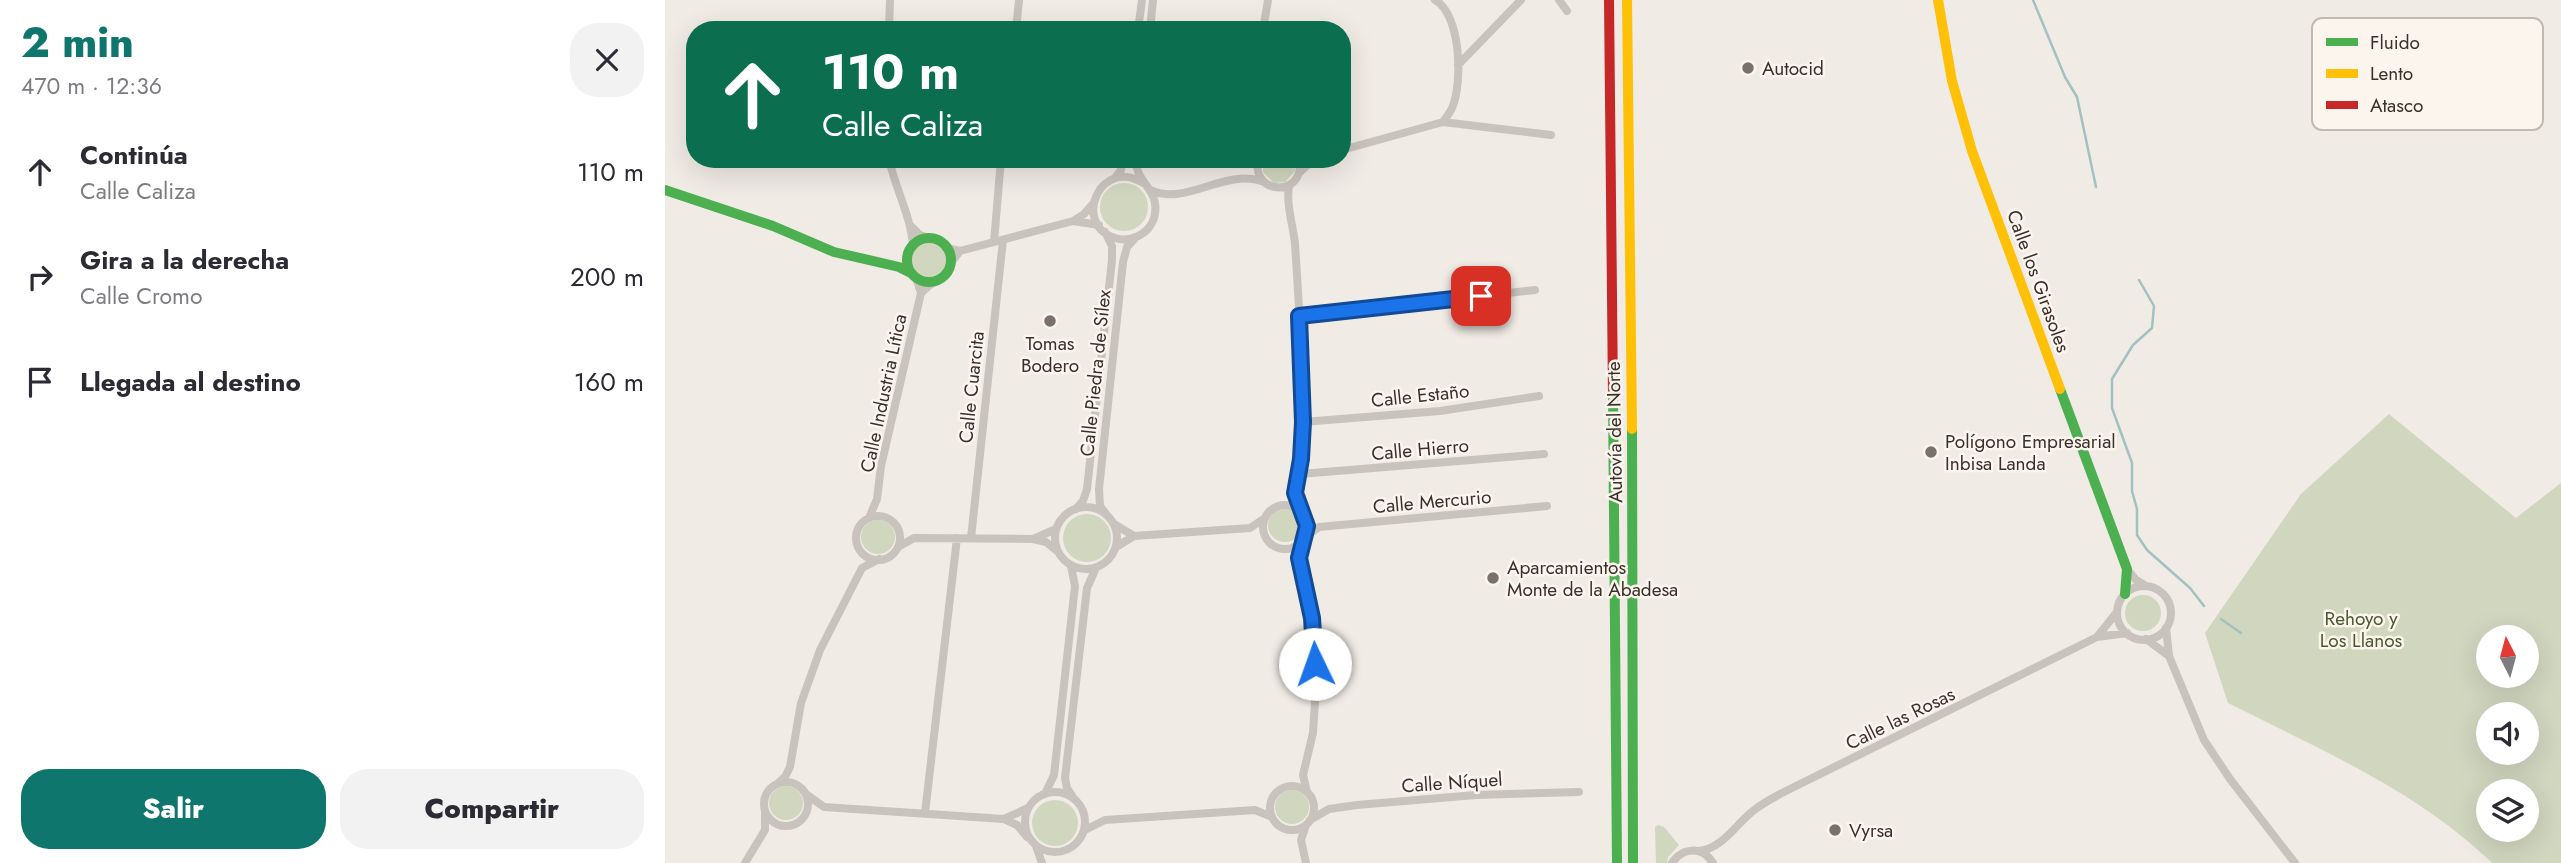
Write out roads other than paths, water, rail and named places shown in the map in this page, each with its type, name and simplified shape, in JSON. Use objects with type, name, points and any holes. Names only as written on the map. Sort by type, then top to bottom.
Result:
[{"type":"main road","name":"Autovía del Norte","points":[[1609,0],[1616,863]]},
{"type":"main road","name":"Autovía del Norte","points":[[1627,0],[1633,478],[1633,863]]},
{"type":"main road","name":"Calle los Girasoles","points":[[1938,0],[1952,80],[1972,151],[2127,569],[2125,594]]},
{"type":"main road","points":[[665,190],[773,226],[834,252],[882,264],[899,267],[924,282],[934,281],[945,275],[950,264],[946,247],[932,239],[923,239],[913,246],[907,258],[882,264]]},
{"type":"main road","points":[[907,258],[914,276]]},
{"type":"street","points":[[889,21],[890,0]]},
{"type":"street","points":[[1017,21],[1019,0]]},
{"type":"street","points":[[1139,21],[1142,0]]},
{"type":"street","points":[[1151,21],[1153,0]]},
{"type":"street","points":[[1264,21],[1268,0]]},
{"type":"street","points":[[1435,0],[1447,10],[1458,43],[1453,107],[1443,122]]},
{"type":"street","points":[[1458,65],[1521,0]]},
{"type":"street","points":[[1559,0],[1567,11]]},
{"type":"street","points":[[1458,43],[1467,47],[1476,46]]},
{"type":"street","points":[[1351,148],[1443,122],[1551,135]]},
{"type":"street","points":[[891,168],[910,226],[913,246]]},
{"type":"street","name":"Calle Cuarcita","points":[[971,538],[998,241],[1001,168]]},
{"type":"street","points":[[946,247],[960,251],[1073,221],[1084,214],[1094,203],[1101,188],[1115,178],[1121,168]]},
{"type":"street","points":[[1136,168],[1155,201],[1156,212]]},
{"type":"street","points":[[1073,221],[1102,229],[1118,239],[1136,237],[1149,227],[1168,196],[1244,176],[1251,168]]},
{"type":"street","points":[[1258,168],[1263,182]]},
{"type":"street","points":[[1275,187],[1289,185],[1304,168]]},
{"type":"street","points":[[1244,176],[1275,187],[1287,199]]},
{"type":"street","points":[[1115,178],[1132,177],[1168,196]]},
{"type":"street","points":[[1289,185],[1287,199],[1295,240],[1303,422],[1300,474],[1295,493],[1307,526],[1299,558],[1312,618],[1316,686],[1313,733],[1303,775],[1314,807],[1301,840],[1306,863]]},
{"type":"street","points":[[1094,203],[1094,213],[1102,229]]},
{"type":"street","points":[[910,226],[920,235],[932,239]]},
{"type":"street","name":"Calle Piedra de Sílex","points":[[1076,509],[1083,501],[1087,489],[1112,260],[1112,246],[1102,229]]},
{"type":"street","name":"Calle Piedra de Sílex","points":[[1106,514],[1100,506],[1099,489],[1120,289],[1127,247],[1136,237]]},
{"type":"street","points":[[950,264],[960,251]]},
{"type":"street","name":"Calle Industria Lítica","points":[[914,276],[921,293]]},
{"type":"street","name":"Calle Industria Lítica","points":[[869,518],[877,499],[881,466],[921,293],[934,281]]},
{"type":"street","points":[[1299,316],[1535,290]]},
{"type":"street","name":"Calle Estaño","points":[[1303,422],[1440,411],[1539,396]]},
{"type":"street","name":"Calle Hierro","points":[[1300,474],[1544,454]]},
{"type":"street","points":[[1295,493],[1271,510],[1262,527],[1270,544],[1299,558]]},
{"type":"street","name":"Calle Industria Lítica","points":[[877,499],[887,518]]},
{"type":"street","points":[[1280,505],[1293,506],[1319,527],[1290,549],[1281,549]]},
{"type":"street","name":"Calle Mercurio","points":[[1319,527],[1547,506]]},
{"type":"street","points":[[1059,553],[1056,530],[1064,516],[1076,509],[1097,509],[1134,536]]},
{"type":"street","points":[[745,863],[765,830],[767,793],[785,777],[790,766],[806,685],[829,631],[862,568],[857,533],[862,523],[869,518],[887,518],[914,538]]},
{"type":"street","points":[[1116,547],[1134,536],[1250,528],[1265,518]]},
{"type":"street","points":[[862,568],[891,555],[898,547],[914,538],[971,538],[1033,539],[1046,542],[1071,566],[1079,569],[1096,568],[1105,564],[1116,547],[1118,540],[1114,524]]},
{"type":"street","points":[[898,528],[898,547]]},
{"type":"street","points":[[1250,528],[1265,537]]},
{"type":"street","points":[[1033,539],[1056,530]]},
{"type":"street","points":[[925,813],[957,538]]},
{"type":"street","points":[[861,551],[868,557],[879,559]]},
{"type":"street","points":[[1045,794],[1054,775],[1076,586],[1071,566]]},
{"type":"street","points":[[1035,846],[1046,852],[1072,849],[1085,830],[1086,819],[1067,788],[1065,778],[1087,588],[1096,568]]},
{"type":"street","name":"Calle los Girasoles","points":[[2127,569],[2147,586]]},
{"type":"street","points":[[2166,628],[2153,638],[2139,639],[2127,633],[2117,611],[2125,594],[2135,588],[2147,586],[2155,588],[2167,599],[2171,615],[2166,628],[2169,656],[2204,740],[2294,863]]},
{"type":"street","name":"Calle las Rosas","points":[[2098,637],[2117,611]]},
{"type":"street","name":"Calle las Rosas","points":[[1672,863],[1683,852],[1707,850],[1768,801],[2098,637],[2127,633]]},
{"type":"street","points":[[2145,639],[2169,656]]},
{"type":"street","points":[[790,766],[799,786],[823,807]]},
{"type":"street","points":[[1255,810],[1303,775]]},
{"type":"street","points":[[777,784],[789,782],[799,786]]},
{"type":"street","points":[[1287,787],[1295,786],[1308,794],[1318,805],[1329,809]]},
{"type":"street","name":"Calle Níquel","points":[[1308,823],[1329,809],[1476,795],[1579,792]]},
{"type":"street","points":[[1027,837],[1025,813],[1040,796],[1064,793],[1074,799]]},
{"type":"street","points":[[806,794],[806,813]]},
{"type":"street","points":[[1272,800],[1272,817]]},
{"type":"street","points":[[765,830],[796,823],[806,813],[823,807],[1004,819],[1017,825],[1035,846],[1042,863]]},
{"type":"street","points":[[765,808],[771,819],[782,825]]},
{"type":"street","points":[[1004,819],[1028,808]]},
{"type":"street","points":[[1081,808],[1105,820]]},
{"type":"street","points":[[1085,830],[1105,820],[1255,810],[1272,817],[1277,824],[1301,840]]},
{"type":"street","points":[[1288,829],[1297,829],[1308,823]]},
{"type":"street","name":"Calle las Rosas","points":[[1714,863],[1724,838]]},
{"type":"street","points":[[1057,863],[1064,851]]},
{"type":"street","points":[[1699,851],[1714,863]]},
{"type":"waterway","points":[[2033,0],[2065,77],[2077,97],[2096,187]]},
{"type":"waterway","points":[[2139,280],[2154,306],[2152,328],[2133,345],[2112,379],[2112,408],[2132,463],[2137,535],[2147,550],[2190,588],[2204,606]]},
{"type":"waterway","points":[[2221,619],[2241,633]]},
{"type":"place","name":"Autocid","points":[[1748,68]]},
{"type":"place","name":"Tomas Bodero","points":[[1050,321]]},
{"type":"place","name":"Polígono Empresarial Inbisa Landa","points":[[1931,452]]},
{"type":"place","name":"Aparcamientos Monte de la Abadesa","points":[[1493,578]]},
{"type":"place","name":"Vyrsa","points":[[1835,830]]},
{"type":"park label","name":"Rehoyo y Los Llanos","points":[[2361,629]]}]
